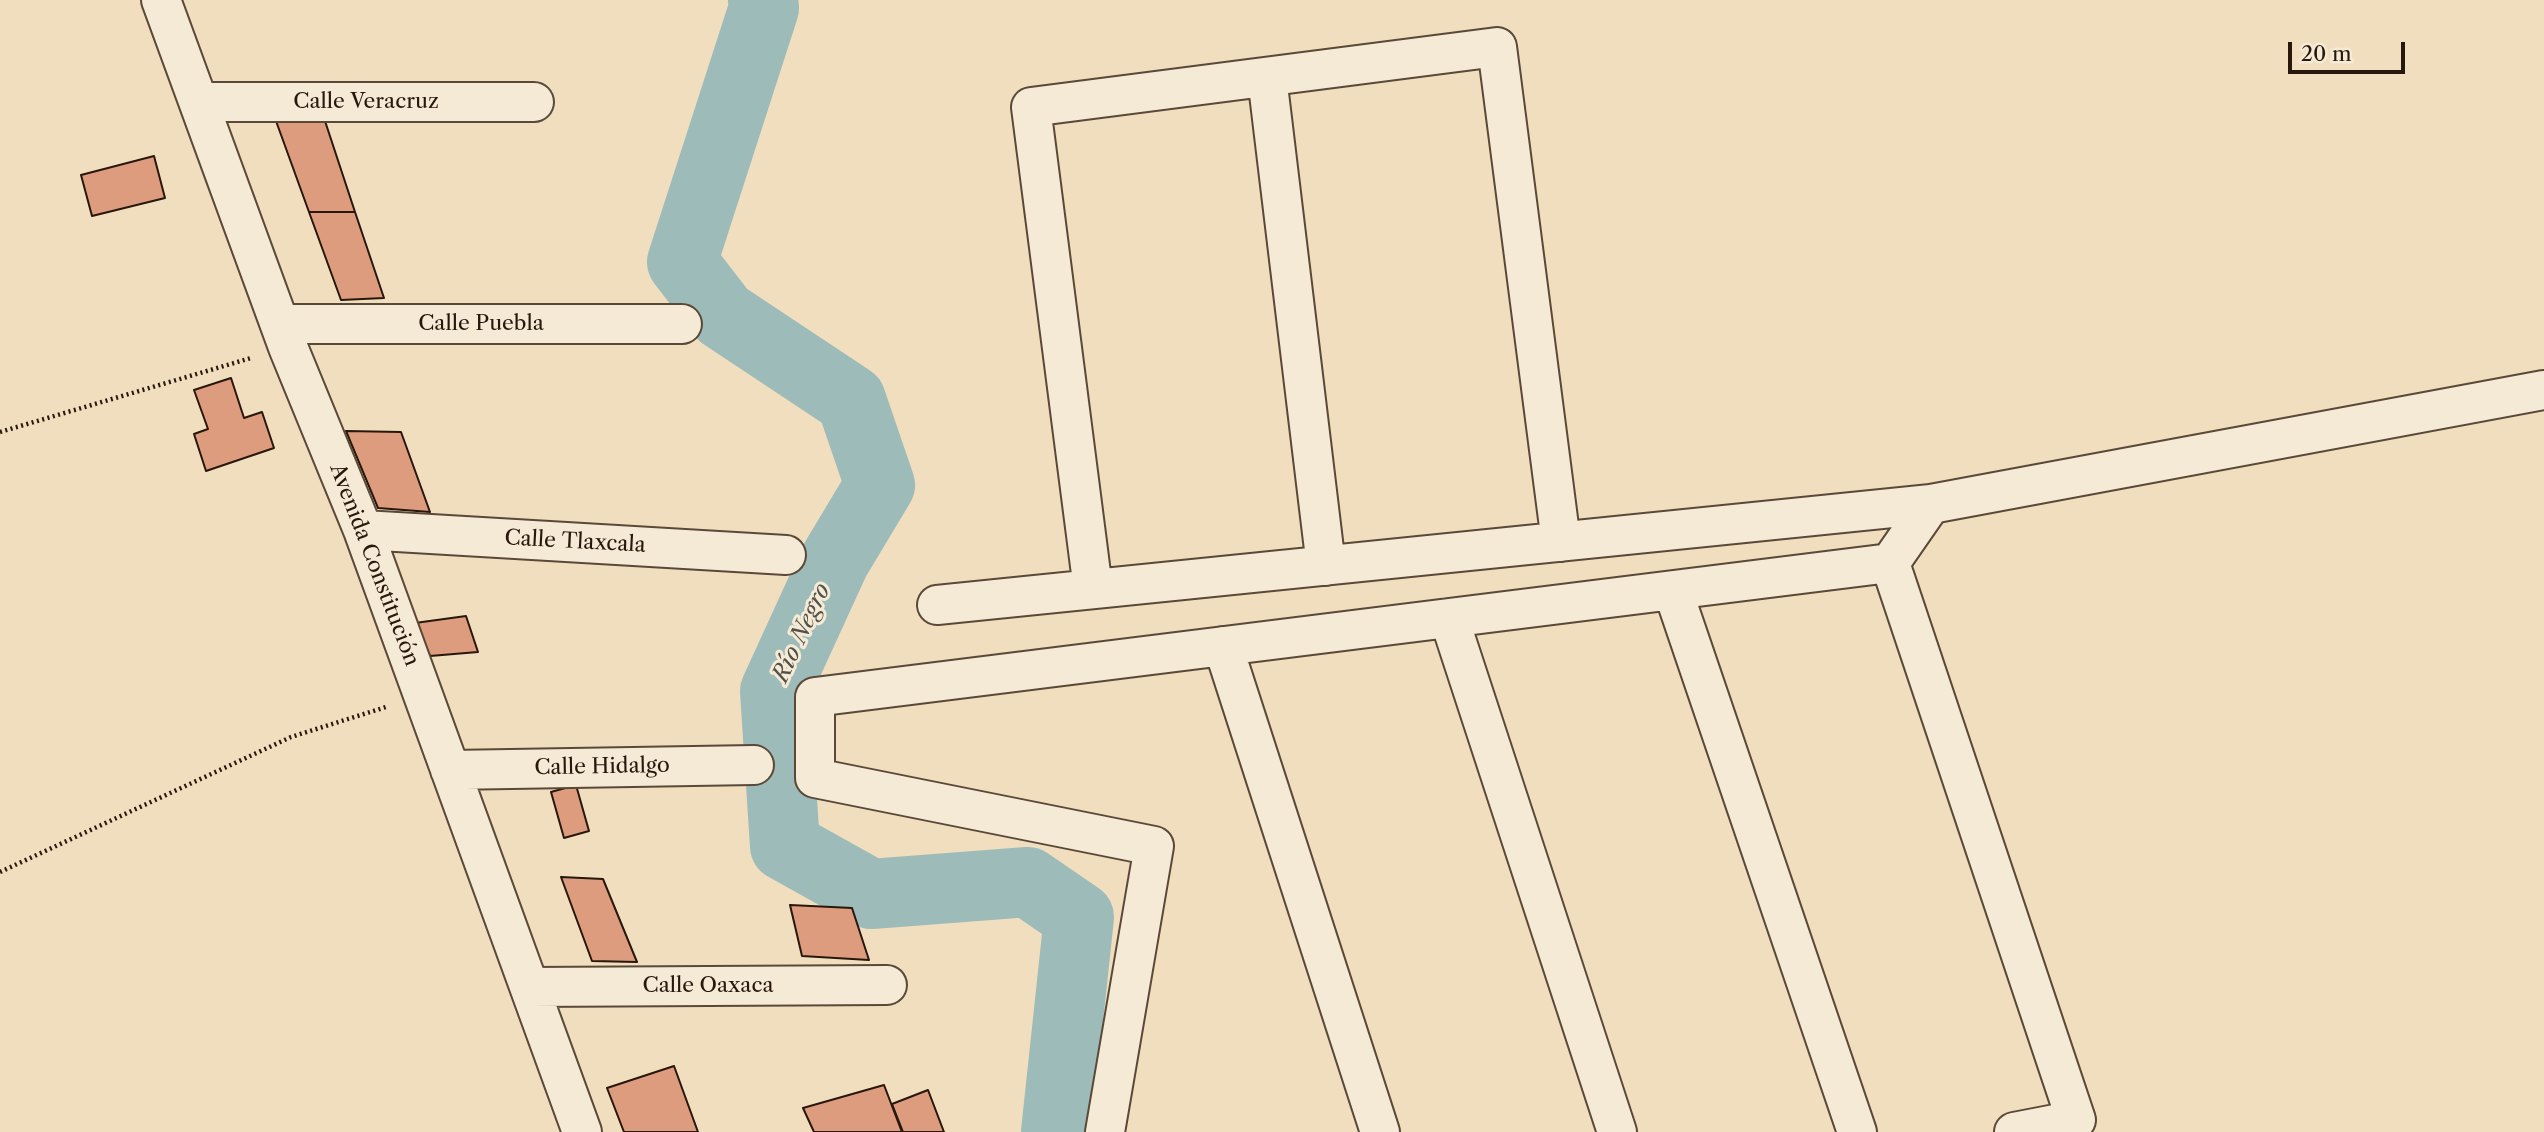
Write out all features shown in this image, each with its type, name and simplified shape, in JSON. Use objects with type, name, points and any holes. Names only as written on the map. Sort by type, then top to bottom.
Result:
[{"type":"street","name":"Avenida Constitución","points":[[162,0],[284,335],[363,530],[582,1132]]},
{"type":"street","points":[[1093,589],[1031,107],[1497,47],[1561,542]]},
{"type":"street","points":[[1267,77],[1326,566]]},
{"type":"street","name":"Calle Veracruz","points":[[199,102],[534,102]]},
{"type":"street","name":"Calle Puebla","points":[[284,335],[682,324]]},
{"type":"street","points":[[937,605],[1931,504],[2544,390]]},
{"type":"street","points":[[1105,1132],[1154,846],[815,778],[815,697],[1890,563],[1931,504]]},
{"type":"street","name":"Calle Tlaxcala","points":[[363,530],[786,555]]},
{"type":"street","points":[[1890,563],[2076,1120],[2014,1132]]},
{"type":"street","points":[[1674,591],[1857,1132]]},
{"type":"street","points":[[1449,618],[1617,1132]]},
{"type":"street","points":[[1223,646],[1380,1132]]},
{"type":"street","name":"Calle Hidalgo","points":[[450,770],[754,765]]},
{"type":"street","name":"Calle Oaxaca","points":[[530,987],[887,985]]},
{"type":"path","points":[[0,432],[284,335]]},
{"type":"path","points":[[0,872],[291,737],[424,696]]},
{"type":"building","points":[[276,121],[325,121],[355,212],[309,212]]},
{"type":"building","points":[[154,156],[165,198],[92,216],[81,175]]},
{"type":"building","points":[[309,212],[355,212],[384,298],[341,300]]},
{"type":"building","points":[[231,378],[244,418],[262,412],[274,448],[206,471],[194,434],[208,429],[194,390]]},
{"type":"building","points":[[346,431],[401,432],[430,512],[378,508]]},
{"type":"building","points":[[466,616],[478,652],[430,656],[415,623]]},
{"type":"building","points":[[576,785],[589,831],[564,838],[551,792]]},
{"type":"building","points":[[561,877],[603,879],[637,962],[592,961]]},
{"type":"building","points":[[790,905],[852,908],[869,960],[802,956]]},
{"type":"building","points":[[674,1066],[698,1132],[624,1132],[607,1088]]},
{"type":"building","points":[[884,1085],[902,1132],[814,1132],[803,1108]]},
{"type":"building","points":[[928,1090],[944,1132],[903,1132],[892,1104]]},
{"type":"waterway","name":"Río Negro","points":[[763,0],[764,8],[682,262],[723,315],[851,400],[880,485],[835,560],[775,691],[785,846],[871,894],[1028,882],[1079,917],[1056,1132]]}]
